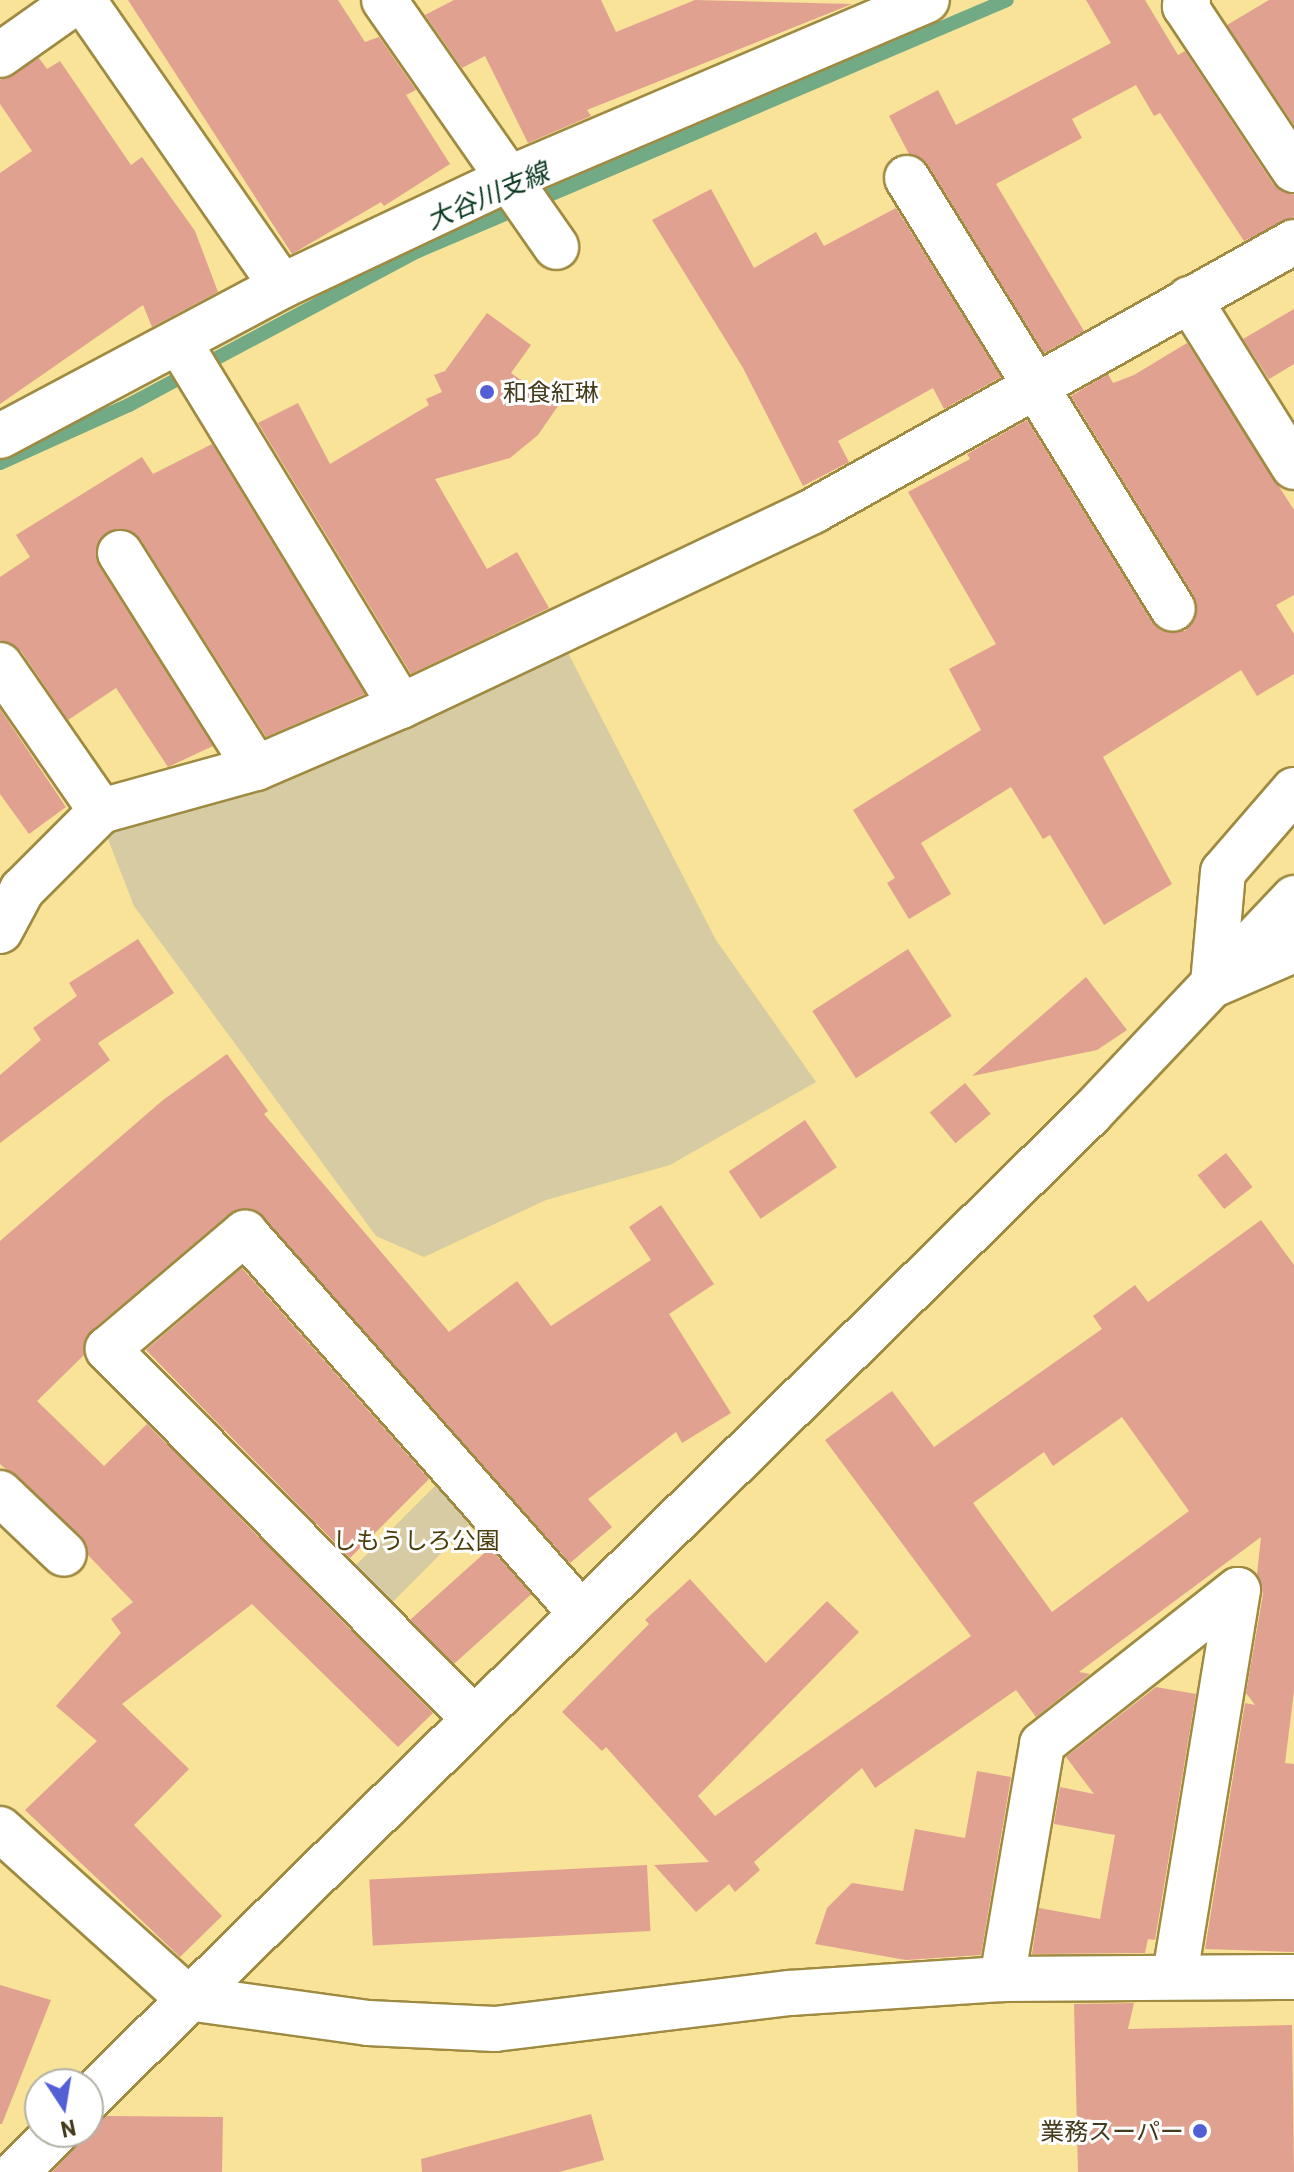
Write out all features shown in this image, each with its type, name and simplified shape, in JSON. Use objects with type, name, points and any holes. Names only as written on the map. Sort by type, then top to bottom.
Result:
[{"type":"street","points":[[0,55],[81,0],[282,286]]},
{"type":"street","points":[[384,0],[556,247]]},
{"type":"street","points":[[0,436],[180,344],[282,286],[510,178],[927,0]]},
{"type":"street","points":[[1188,0],[1185,6],[1294,170]]},
{"type":"street","points":[[907,178],[1034,389],[1173,609]]},
{"type":"street","points":[[0,931],[22,890],[101,811],[256,768],[401,706],[813,511],[1294,242]]},
{"type":"street","points":[[1189,299],[1294,467]]},
{"type":"street","points":[[180,344],[401,706]]},
{"type":"street","points":[[120,553],[256,768]]},
{"type":"street","points":[[0,665],[101,811]]},
{"type":"street","points":[[1213,985],[1223,872],[1294,790]]},
{"type":"street","points":[[104,2083],[472,1717],[1091,1113],[1294,898]]},
{"type":"street","points":[[1213,985],[1294,950]]},
{"type":"street","points":[[472,1717],[108,1349],[245,1233],[580,1612]]},
{"type":"street","points":[[0,1493],[64,1554]]},
{"type":"street","points":[[1002,1979],[1042,1744],[1238,1590],[1175,1976]]},
{"type":"street","points":[[0,1829],[188,1998],[368,2023],[495,2029],[790,1993],[1002,1979],[1294,1977]]},
{"type":"street","points":[[17,2172],[40,2148]]},
{"type":"green space","points":[[566,649],[716,940],[816,1082],[670,1165],[546,1200],[424,1257],[376,1236],[134,906],[106,834],[271,783]]},
{"type":"green space","name":"しもうしろ公園","points":[[442,1479],[479,1516],[386,1608],[349,1572]]},
{"type":"building","points":[[128,0],[338,0],[365,42],[379,37],[416,90],[406,95],[450,164],[384,206],[381,202],[292,254]]},
{"type":"building","points":[[454,0],[601,0],[616,32],[695,0],[852,4],[587,110],[591,116],[528,143],[485,56],[462,68],[425,15]]},
{"type":"building","points":[[1086,0],[1145,0],[1178,55],[1185,51],[1273,184],[1294,195],[1294,217],[1244,241],[1160,113],[1154,116],[1136,85],[1072,119],[1082,138],[996,184],[1084,331],[1044,353],[928,165],[909,154],[889,116],[938,90],[956,125],[1111,43]]},
{"type":"building","points":[[1269,0],[1294,0],[1294,125],[1227,25]]},
{"type":"building","points":[[39,58],[47,69],[60,61],[131,165],[142,157],[195,231],[218,292],[152,327],[143,305],[0,404],[0,173],[32,151],[0,104],[0,80]]},
{"type":"building","points":[[711,189],[754,268],[816,232],[824,246],[896,208],[1001,377],[944,409],[933,388],[838,441],[849,462],[803,486],[743,368],[652,220]]},
{"type":"building","points":[[1294,309],[1294,364],[1269,379],[1243,339]]},
{"type":"building","points":[[487,313],[531,345],[511,373],[558,406],[538,435],[510,458],[435,479],[487,569],[517,552],[549,608],[411,674],[258,423],[298,403],[330,464],[429,405],[426,399],[442,392],[434,375],[445,371]]},
{"type":"building","points":[[1187,343],[1294,510],[1294,595],[1276,605],[1294,634],[1294,674],[1257,696],[1241,670],[1103,757],[1172,884],[1104,925],[1050,835],[1043,839],[1011,787],[921,843],[951,894],[909,919],[887,883],[895,878],[853,810],[981,730],[949,669],[996,644],[908,492],[970,459],[967,454],[1027,420],[1152,622],[1162,631],[1185,631],[1195,620],[1194,596],[1071,396],[1108,374],[1113,383],[1134,375]]},
{"type":"building","points":[[212,444],[365,694],[266,737],[141,540],[131,531],[107,532],[98,542],[99,566],[213,746],[168,767],[116,688],[68,720],[21,651],[0,640],[0,577],[30,557],[16,535],[142,457],[153,474]]},
{"type":"building","points":[[0,709],[66,807],[29,834],[0,794]]},
{"type":"building","points":[[138,939],[174,993],[98,1043],[110,1060],[0,1143],[0,1075],[41,1040],[33,1028],[77,996],[69,983]]},
{"type":"building","points":[[908,949],[952,1016],[856,1078],[812,1011]]},
{"type":"building","points":[[1086,977],[1127,1030],[1097,1050],[972,1076]]},
{"type":"building","points":[[227,1054],[268,1111],[264,1114],[449,1332],[517,1281],[551,1326],[651,1260],[629,1227],[661,1205],[714,1284],[669,1314],[731,1413],[682,1443],[676,1432],[588,1499],[612,1527],[570,1563],[254,1210],[229,1214],[92,1330],[84,1355],[37,1401],[104,1466],[147,1424],[433,1713],[398,1747],[252,1604],[122,1704],[189,1769],[134,1825],[222,1916],[180,1957],[25,1810],[97,1741],[56,1706],[121,1633],[111,1619],[133,1602],[88,1555],[81,1536],[0,1464],[0,1241],[163,1100]]},
{"type":"building","points":[[965,1083],[991,1114],[955,1143],[930,1113]]},
{"type":"building","points":[[805,1120],[837,1167],[761,1219],[729,1171]]},
{"type":"building","points":[[1226,1153],[1252,1187],[1224,1209],[1198,1175]]},
{"type":"building","points":[[1261,1220],[1294,1265],[1294,1691],[1285,1763],[1294,1764],[1294,1952],[1205,1949],[1245,1703],[1255,1705],[1246,1693],[1263,1594],[1257,1574],[1261,1537],[1079,1672],[1090,1674],[1036,1717],[1016,1690],[875,1788],[862,1768],[754,1862],[760,1870],[735,1892],[729,1884],[696,1912],[654,1865],[709,1862],[606,1747],[602,1751],[562,1712],[649,1624],[645,1620],[690,1579],[766,1663],[827,1601],[859,1632],[698,1796],[715,1816],[971,1636],[825,1440],[892,1391],[934,1447],[1102,1329],[1093,1316],[1135,1285],[1148,1302]],"holes":[[[1122,1417],[1189,1511],[1052,1612],[973,1503],[1044,1452],[1053,1466]]]},
{"type":"building","points":[[242,1268],[429,1479],[350,1558],[146,1350]]},
{"type":"building","points":[[490,1548],[531,1594],[452,1666],[410,1620]]},
{"type":"building","points":[[1156,1687],[1196,1694],[1155,1940],[1148,1939],[1145,1953],[1032,1954],[1039,1908],[1100,1919],[1115,1835],[1054,1824],[1060,1787],[1094,1794],[1066,1757]]},
{"type":"building","points":[[977,1771],[1011,1777],[981,1955],[906,1960],[815,1944],[827,1908],[852,1883],[903,1891],[915,1829],[965,1838]]},
{"type":"building","points":[[647,1865],[650,1931],[373,1945],[369,1880]]},
{"type":"building","points":[[0,1985],[51,2000],[0,2124]]},
{"type":"building","points":[[1134,2003],[1128,2029],[1292,2025],[1294,2172],[1078,2172],[1074,2004]]},
{"type":"building","points":[[591,2114],[604,2160],[559,2172],[422,2172],[421,2159]]},
{"type":"building","points":[[104,2117],[223,2117],[222,2172],[52,2172],[74,2148],[104,2148]]},
{"type":"waterway","name":"大谷川支線","points":[[0,463],[129,405],[418,251],[1007,0]]},
{"type":"place","name":"和食紅琳","points":[[487,392]]},
{"type":"place","name":"業務スーパー","points":[[1200,2131]]}]
